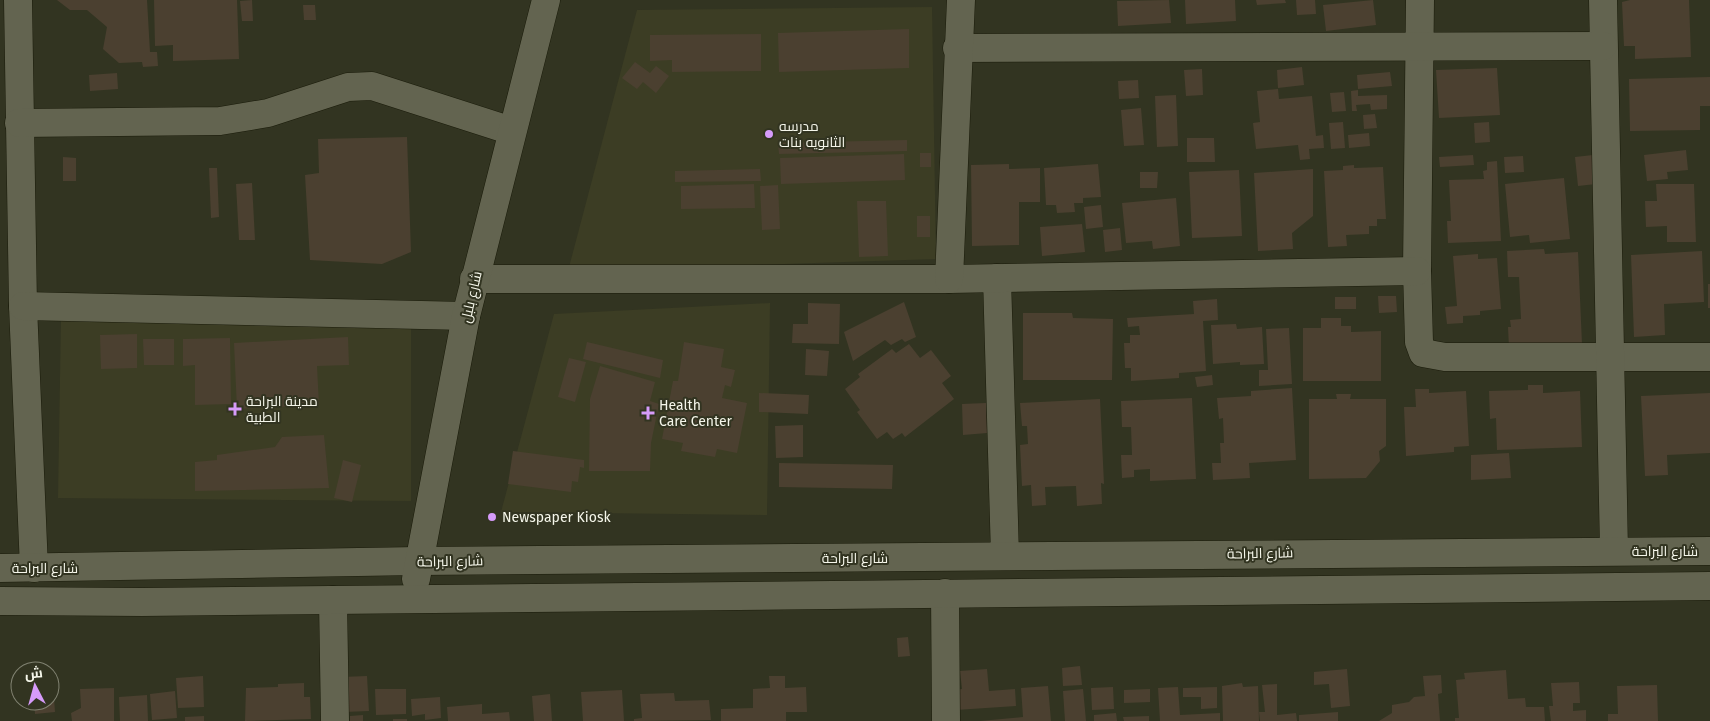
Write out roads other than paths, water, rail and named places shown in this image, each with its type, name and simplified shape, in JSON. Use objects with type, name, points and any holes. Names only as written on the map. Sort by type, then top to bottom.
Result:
[{"type":"street","points":[[18,0],[19,124],[11,240],[23,306],[34,568]]},
{"type":"street","name":"شارع بلبل","points":[[413,598],[418,561],[474,279],[546,0]]},
{"type":"street","points":[[950,278],[957,48],[961,0]]},
{"type":"street","points":[[1420,0],[1418,271],[1419,342],[1423,353],[1445,357],[1710,357]]},
{"type":"street","points":[[1603,0],[1614,551]]},
{"type":"street","points":[[957,48],[1603,46]]},
{"type":"street","points":[[19,124],[220,121],[249,118],[348,87],[372,86],[512,130]]},
{"type":"street","points":[[474,279],[997,278],[1418,271]]},
{"type":"street","points":[[997,278],[1005,556]]},
{"type":"street","points":[[23,306],[466,316]]},
{"type":"street","name":"شارع البراحة","points":[[0,568],[418,561],[1710,551]]},
{"type":"street","points":[[0,601],[333,600],[1710,586]]},
{"type":"street","points":[[945,593],[946,721]]},
{"type":"street","points":[[333,600],[335,721]]},
{"type":"place","name":"مدرسه الثانويه بنات","points":[[769,134]]},
{"type":"place","name":"مدينة البراحة الطبية","points":[[235,409]]},
{"type":"place","name":"Health Care Center","points":[[648,413]]},
{"type":"place","name":"Newspaper Kiosk","points":[[492,517]]}]
